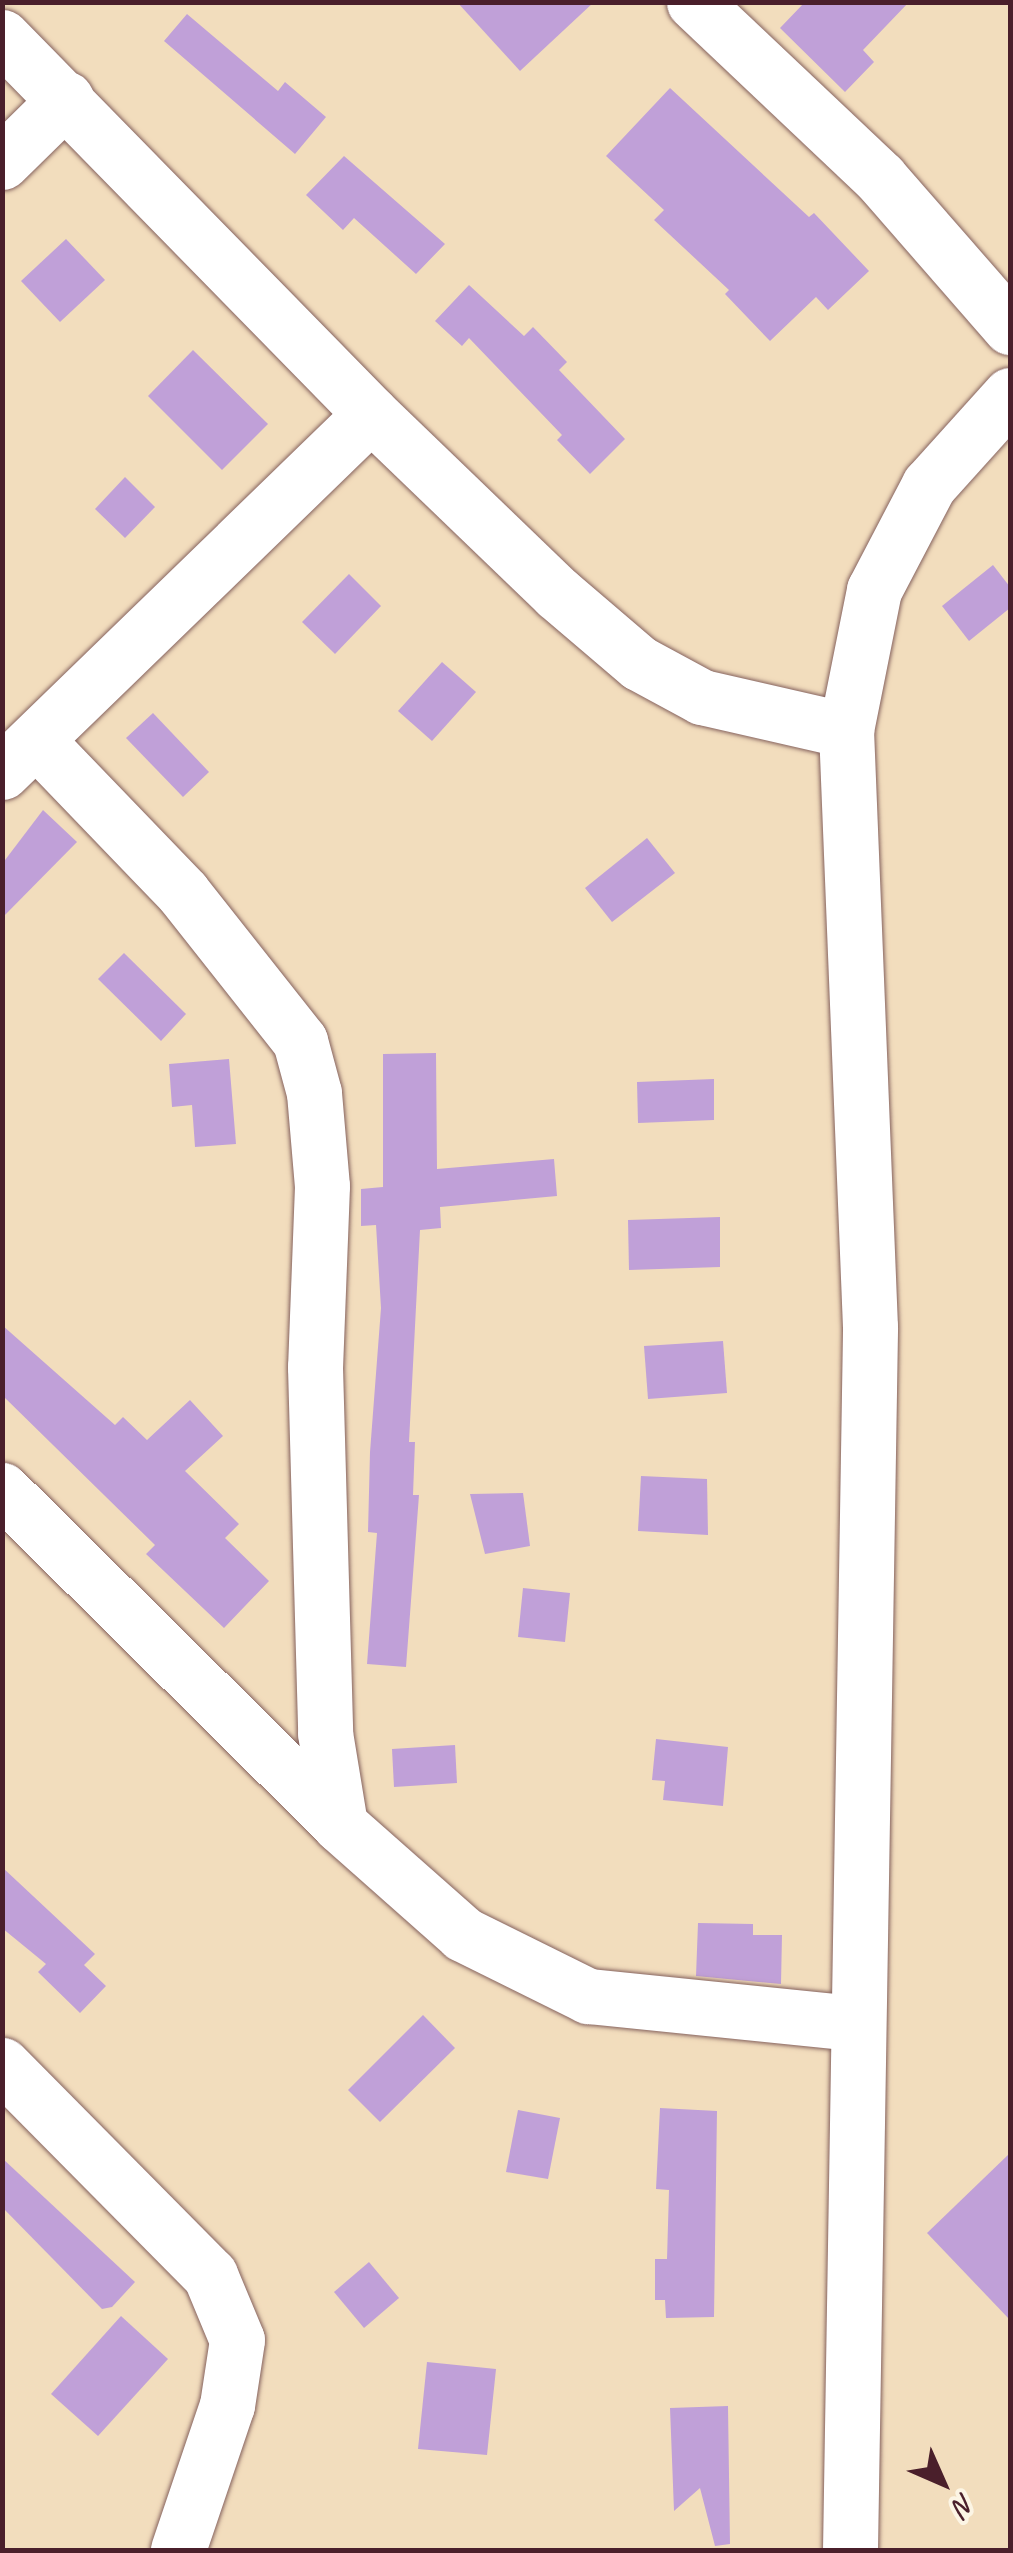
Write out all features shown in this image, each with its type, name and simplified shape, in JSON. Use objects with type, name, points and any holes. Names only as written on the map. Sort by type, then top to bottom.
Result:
[{"type":"street","points":[[694,2],[880,178],[1010,328]]},
{"type":"street","points":[[2,36],[371,414],[556,593],[640,662],[702,697],[846,730]]},
{"type":"street","points":[[2,162],[66,99]]},
{"type":"street","points":[[850,2550],[870,1327],[846,730],[874,590],[929,485],[1010,395]]},
{"type":"street","points":[[340,1825],[326,1733],[315,1367],[322,1186],[304,1058],[271,996],[184,892],[20,756],[371,414]]},
{"type":"street","points":[[2,1490],[340,1825],[463,1934],[588,1996],[856,2024]]},
{"type":"street","points":[[2,2065],[210,2275],[237,2340],[227,2404],[178,2550]]},
{"type":"building","points":[[457,2],[594,2],[520,71]]},
{"type":"building","points":[[805,2],[909,2],[863,50],[874,62],[845,92],[780,28]]},
{"type":"building","points":[[187,14],[278,91],[285,82],[326,117],[295,154],[164,41]]},
{"type":"building","points":[[670,88],[809,217],[814,213],[869,271],[828,310],[816,297],[770,341],[725,294],[729,290],[654,220],[664,210],[606,156]]},
{"type":"building","points":[[344,156],[445,244],[416,274],[354,218],[343,230],[306,195]]},
{"type":"building","points":[[66,239],[105,280],[60,322],[21,281]]},
{"type":"building","points":[[469,285],[524,336],[533,327],[567,362],[559,370],[625,439],[590,474],[557,440],[562,435],[469,338],[462,346],[435,321]]},
{"type":"building","points":[[193,350],[268,424],[222,470],[148,396]]},
{"type":"building","points":[[125,477],[155,507],[125,538],[95,509]]},
{"type":"building","points":[[993,565],[1010,587],[1010,608],[969,641],[942,606]]},
{"type":"building","points":[[349,574],[381,606],[335,654],[302,622]]},
{"type":"building","points":[[442,662],[476,692],[432,741],[398,711]]},
{"type":"building","points":[[153,713],[209,772],[183,797],[126,738]]},
{"type":"building","points":[[43,810],[77,842],[2,918],[2,864]]},
{"type":"building","points":[[647,838],[675,873],[612,922],[585,888]]},
{"type":"building","points":[[124,953],[186,1014],[161,1041],[98,979]]},
{"type":"building","points":[[436,1053],[437,1169],[554,1159],[557,1196],[440,1207],[441,1228],[420,1230],[409,1442],[415,1442],[413,1495],[419,1495],[406,1667],[367,1664],[377,1533],[368,1532],[370,1452],[381,1308],[376,1225],[361,1226],[361,1189],[383,1187],[383,1054]]},
{"type":"building","points":[[229,1059],[236,1144],[195,1147],[192,1105],[172,1107],[169,1064]]},
{"type":"building","points":[[714,1079],[714,1120],[638,1123],[637,1082]]},
{"type":"building","points":[[720,1217],[720,1267],[629,1270],[628,1220]]},
{"type":"building","points":[[2,1325],[115,1425],[123,1417],[147,1440],[190,1400],[223,1436],[185,1471],[239,1524],[225,1538],[269,1581],[224,1628],[146,1554],[155,1545],[2,1395]]},
{"type":"building","points":[[723,1341],[727,1393],[648,1399],[644,1346]]},
{"type":"building","points":[[641,1476],[707,1479],[708,1535],[638,1531]]},
{"type":"building","points":[[523,1493],[530,1546],[485,1554],[470,1494]]},
{"type":"building","points":[[523,1588],[570,1593],[565,1642],[518,1637]]},
{"type":"building","points":[[656,1739],[728,1747],[723,1806],[663,1800],[665,1781],[652,1780]]},
{"type":"building","points":[[455,1745],[457,1783],[394,1787],[392,1749]]},
{"type":"building","points":[[2,1867],[95,1954],[84,1965],[106,1986],[80,2013],[38,1972],[46,1964],[2,1928]]},
{"type":"building","points":[[698,1923],[753,1924],[753,1935],[782,1935],[781,1984],[696,1976]]},
{"type":"building","points":[[423,2015],[455,2048],[380,2122],[348,2090]]},
{"type":"building","points":[[660,2108],[717,2111],[714,2317],[666,2318],[665,2300],[655,2300],[655,2259],[667,2259],[669,2190],[656,2189]]},
{"type":"building","points":[[518,2110],[560,2118],[548,2179],[506,2172]]},
{"type":"building","points":[[1010,2153],[1010,2320],[927,2233]]},
{"type":"building","points":[[2,2158],[135,2282],[112,2307],[102,2309],[2,2207]]},
{"type":"building","points":[[369,2262],[399,2298],[364,2328],[334,2292]]},
{"type":"building","points":[[121,2316],[168,2359],[98,2436],[51,2394]]},
{"type":"building","points":[[427,2362],[496,2369],[487,2455],[418,2449]]},
{"type":"building","points":[[728,2406],[730,2544],[715,2546],[700,2488],[674,2511],[670,2408]]}]
